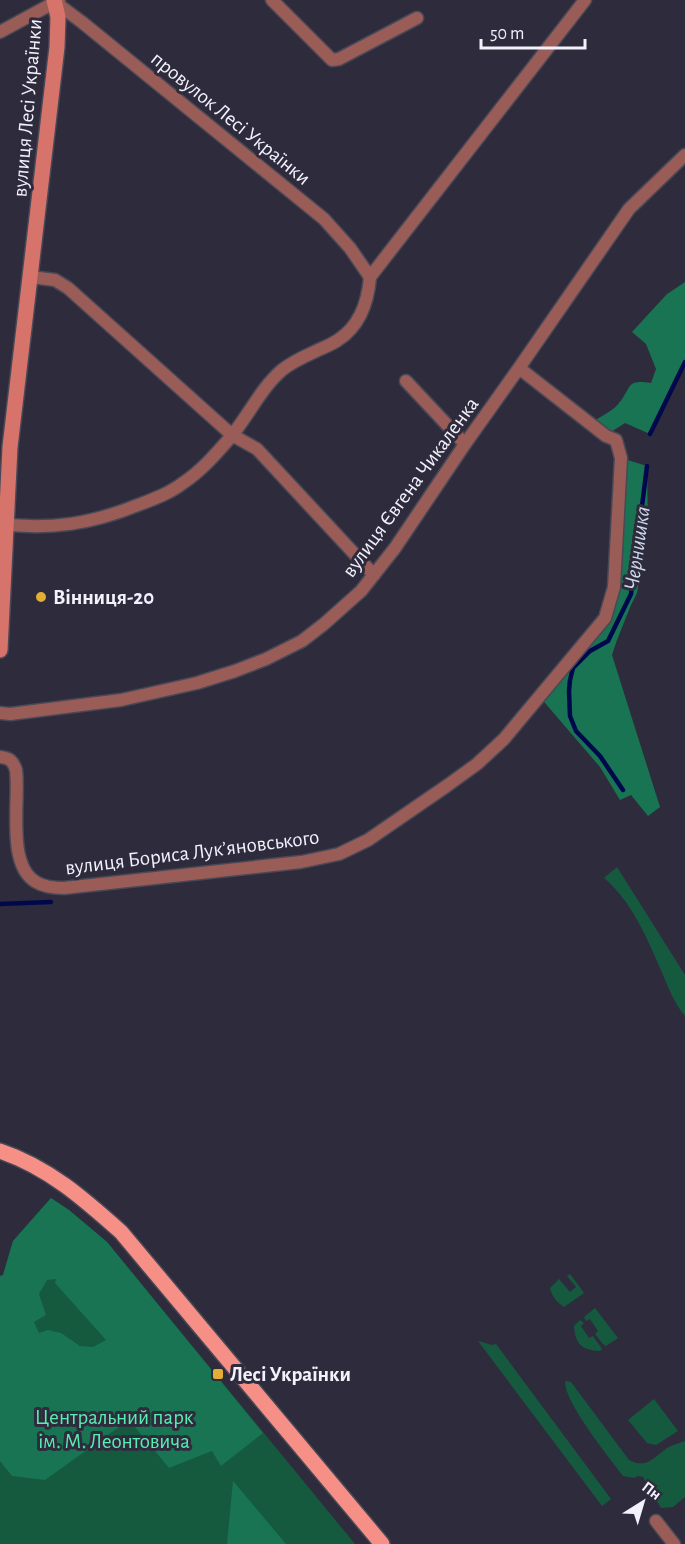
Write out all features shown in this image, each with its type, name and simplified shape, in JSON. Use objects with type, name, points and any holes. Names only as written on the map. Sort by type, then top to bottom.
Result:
[{"type":"main road","name":"вулиця Лесі Українки","points":[[0,650],[3,525],[10,447],[57,47],[56,1]]},
{"type":"main road","points":[[0,1151],[41,1169],[80,1195],[121,1232],[382,1544]]},
{"type":"street","points":[[272,0],[332,60],[339,59],[417,18]]},
{"type":"street","points":[[0,32],[56,1]]},
{"type":"street","name":"провулок Лесі Українки","points":[[56,1],[324,219],[350,248],[370,277]]},
{"type":"street","points":[[3,525],[35,527],[68,525],[114,514],[161,496],[185,482],[209,461],[232,435],[263,391],[283,370],[339,339],[350,330],[366,305],[370,277],[582,1]]},
{"type":"street","name":"вулиця Євгена Чикаленка","points":[[0,713],[10,714],[121,700],[197,683],[250,666],[284,651],[314,633],[345,606],[395,548],[629,209],[685,155]]},
{"type":"street","points":[[31,277],[54,280],[68,288],[232,435],[257,449],[374,575]]},
{"type":"street","name":"вулиця Бориса Лукʼяновського","points":[[0,757],[12,761],[16,770],[17,845],[22,866],[34,882],[54,888],[301,862],[339,854],[368,840],[463,774],[504,739],[605,618],[614,587],[621,458],[616,440],[606,436],[519,368]]},
{"type":"street","points":[[405,381],[465,444]]},
{"type":"street","points":[[656,1521],[674,1544]]},
{"type":"green space","points":[[685,282],[685,362],[650,434],[625,423],[611,432],[596,420],[617,406],[630,386],[637,382],[651,383],[656,369],[646,344],[632,332],[667,294]]},
{"type":"green space","points":[[621,458],[647,466],[648,524],[637,593],[612,655],[660,807],[648,816],[631,795],[620,800],[600,767],[539,696],[605,617]]},
{"type":"green space","points":[[617,867],[685,975],[685,1016],[671,994],[637,920],[623,898],[604,878]]},
{"type":"green space","name":"Центральний парк ім. М. Леонтовича","points":[[51,1198],[107,1242],[355,1544],[0,1544],[0,1276],[3,1275],[13,1241]]},
{"type":"green space","points":[[51,1198],[69,1210],[107,1242],[263,1433],[221,1466],[212,1451],[169,1468],[129,1420],[45,1480],[12,1476],[0,1461],[0,1276],[3,1275],[13,1241]],"holes":[[[56,1279],[55,1283],[106,1340],[93,1347],[80,1346],[61,1333],[48,1330],[39,1333],[34,1322],[46,1315],[39,1294],[47,1280]]]},
{"type":"green space","points":[[570,1274],[584,1293],[564,1307],[555,1299],[550,1288],[559,1279],[570,1292],[576,1287],[567,1276]]},
{"type":"green space","points":[[595,1308],[618,1338],[606,1346],[595,1334],[598,1331],[590,1319],[586,1321],[584,1317]]},
{"type":"green space","points":[[580,1320],[584,1323],[581,1326],[589,1338],[593,1336],[602,1349],[600,1351],[588,1349],[578,1342],[574,1326]]},
{"type":"green space","points":[[478,1341],[496,1344],[611,1499],[602,1506]]},
{"type":"green space","points":[[565,1382],[571,1382],[629,1460],[636,1463],[647,1462],[671,1446],[685,1441],[685,1497],[673,1507],[661,1508],[643,1477],[623,1476],[572,1403],[567,1391]]},
{"type":"green space","points":[[654,1399],[678,1431],[656,1445],[647,1443],[628,1420]]},
{"type":"green space","points":[[233,1481],[286,1544],[227,1544]]},
{"type":"waterway","name":"Чернишка","points":[[650,434],[685,362]]},
{"type":"waterway","name":"Чернишка","points":[[623,790],[600,756],[576,731],[570,716],[569,691],[573,668],[590,651],[608,641],[631,594],[647,466]]},
{"type":"waterway","name":"Чернишка","points":[[0,904],[51,902]]},
{"type":"place","name":"Вінниця-20","points":[[41,597]]},
{"type":"place","name":"Лесі Українки","points":[[218,1374]]}]
